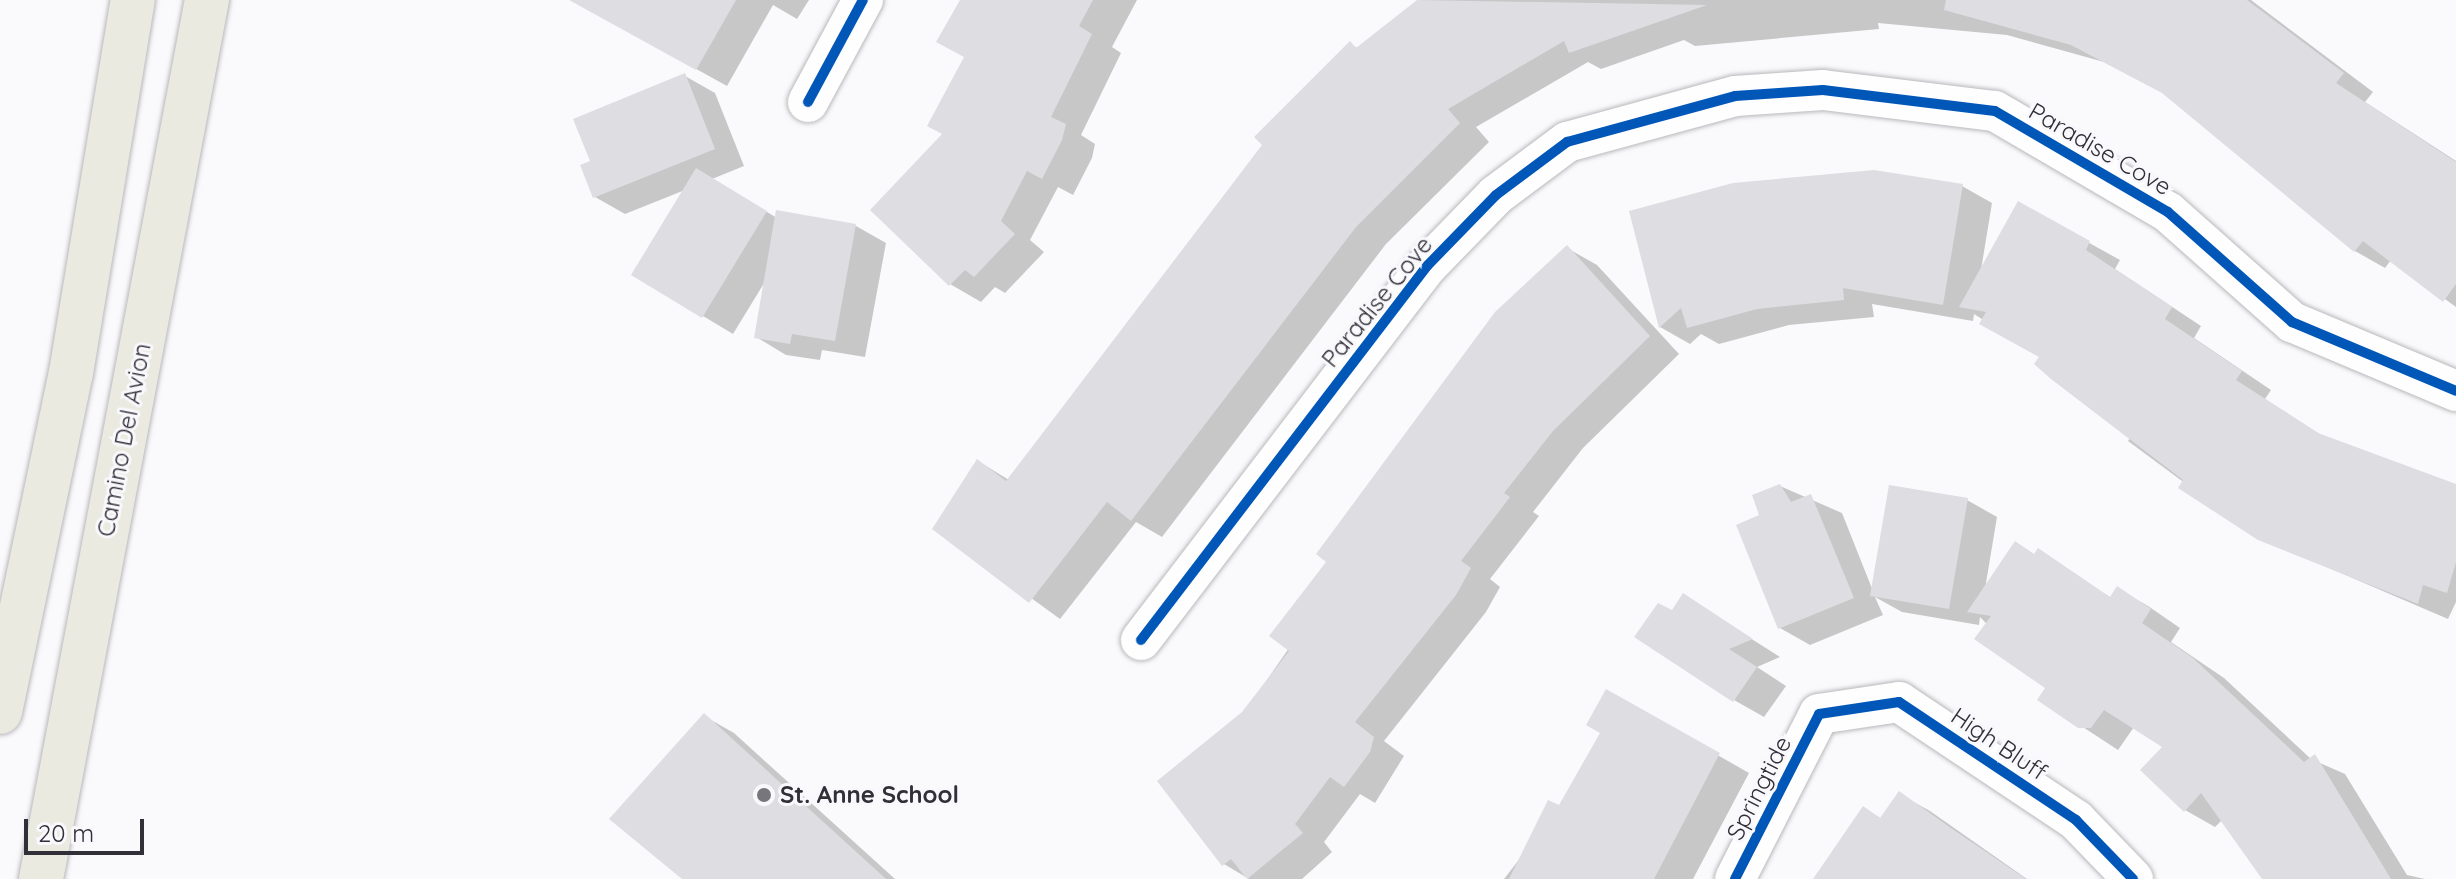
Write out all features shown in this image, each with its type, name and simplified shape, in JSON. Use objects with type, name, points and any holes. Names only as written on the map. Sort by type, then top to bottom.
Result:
[{"type":"main road","points":[[0,712],[71,373],[133,0]]},
{"type":"main road","name":"Camino Del Avion","points":[[41,879],[207,0]]},
{"type":"street","points":[[808,102],[863,0]]},
{"type":"street","name":"Paradise Cove","points":[[1141,640],[1427,266],[1496,195],[1567,142],[1735,96],[1823,90],[1995,111],[2168,212],[2292,322],[2456,391]]},
{"type":"street","name":"High Bluff","points":[[1819,714],[1899,702],[2076,820],[2133,879]]},
{"type":"street","name":"Springtide","points":[[1735,879],[1819,714]]},
{"type":"building","points":[[569,0],[736,0],[696,70]]},
{"type":"building","points":[[960,0],[1093,0],[1079,26],[1092,34],[1051,117],[1066,124],[1062,140],[1042,179],[1027,171],[1001,221],[1015,234],[974,277],[965,270],[949,286],[870,210],[942,134],[927,126],[964,57],[936,42]]},
{"type":"building","points":[[1417,0],[1707,5],[1569,53],[1564,41],[1448,109],[1460,123],[1356,227],[1131,521],[1107,502],[1029,603],[932,529],[977,459],[1006,481],[1262,145],[1254,137],[1350,41],[1356,48]]},
{"type":"building","points":[[1946,0],[2247,0],[2344,73],[2336,83],[2456,162],[2456,284],[2443,302],[2363,241],[2354,252],[2162,93],[2071,45],[1944,10]]},
{"type":"building","points":[[685,73],[715,149],[593,198],[580,165],[590,161],[573,119]]},
{"type":"building","points":[[696,168],[767,211],[702,318],[631,275]]},
{"type":"building","points":[[1874,170],[1963,184],[1943,305],[1843,288],[1844,300],[1757,309],[1687,328],[1681,308],[1659,328],[1629,211],[1733,183]]},
{"type":"building","points":[[2018,201],[2090,241],[2086,250],[2172,307],[2165,319],[2242,371],[2236,380],[2318,433],[2456,484],[2456,562],[2447,593],[2423,585],[2418,604],[2258,540],[2178,488],[2183,480],[2051,379],[2034,364],[2039,357],[1979,324],[1986,312],[1959,307]]},
{"type":"building","points":[[776,210],[856,224],[835,341],[792,334],[790,344],[754,338]]},
{"type":"building","points":[[1567,245],[1650,336],[1553,431],[1504,493],[1510,497],[1461,561],[1471,568],[1456,595],[1355,722],[1374,737],[1370,752],[1344,787],[1330,777],[1295,824],[1303,833],[1247,879],[1231,859],[1222,866],[1157,781],[1242,712],[1289,651],[1269,636],[1326,562],[1316,554],[1495,312]]},
{"type":"building","points":[[1780,484],[1791,502],[1811,494],[1854,598],[1778,629],[1736,525],[1759,515],[1752,495]]},
{"type":"building","points":[[1889,485],[1968,498],[1949,609],[1870,596]]},
{"type":"building","points":[[2015,541],[2034,554],[2038,548],[2110,597],[2117,586],[2151,609],[2142,623],[2193,658],[2304,762],[2315,754],[2391,879],[2262,879],[2201,793],[2184,812],[2140,770],[2162,747],[2104,710],[2091,728],[2078,728],[2037,700],[2045,688],[1974,639],[1991,616],[1967,612]]},
{"type":"building","points":[[1683,593],[1753,639],[1729,649],[1757,667],[1733,702],[1634,637],[1658,603],[1672,610]]},
{"type":"building","points":[[1606,689],[1720,753],[1654,879],[1509,879],[1548,800],[1559,805],[1600,733],[1586,725]]},
{"type":"building","points":[[704,713],[886,879],[682,879],[609,819]]},
{"type":"building","points":[[1899,791],[2026,879],[1813,879],[1863,806],[1880,818]]},
{"type":"cycle path","points":[[808,102],[863,0]]},
{"type":"cycle path","points":[[1141,640],[1427,266],[1496,195],[1567,142],[1735,96],[1823,90],[1995,111],[2168,212],[2292,322],[2456,391]]},
{"type":"cycle path","points":[[1735,879],[1819,714],[1899,702],[2076,820],[2133,879]]},
{"type":"place","name":"St. Anne School","points":[[764,795]]}]
